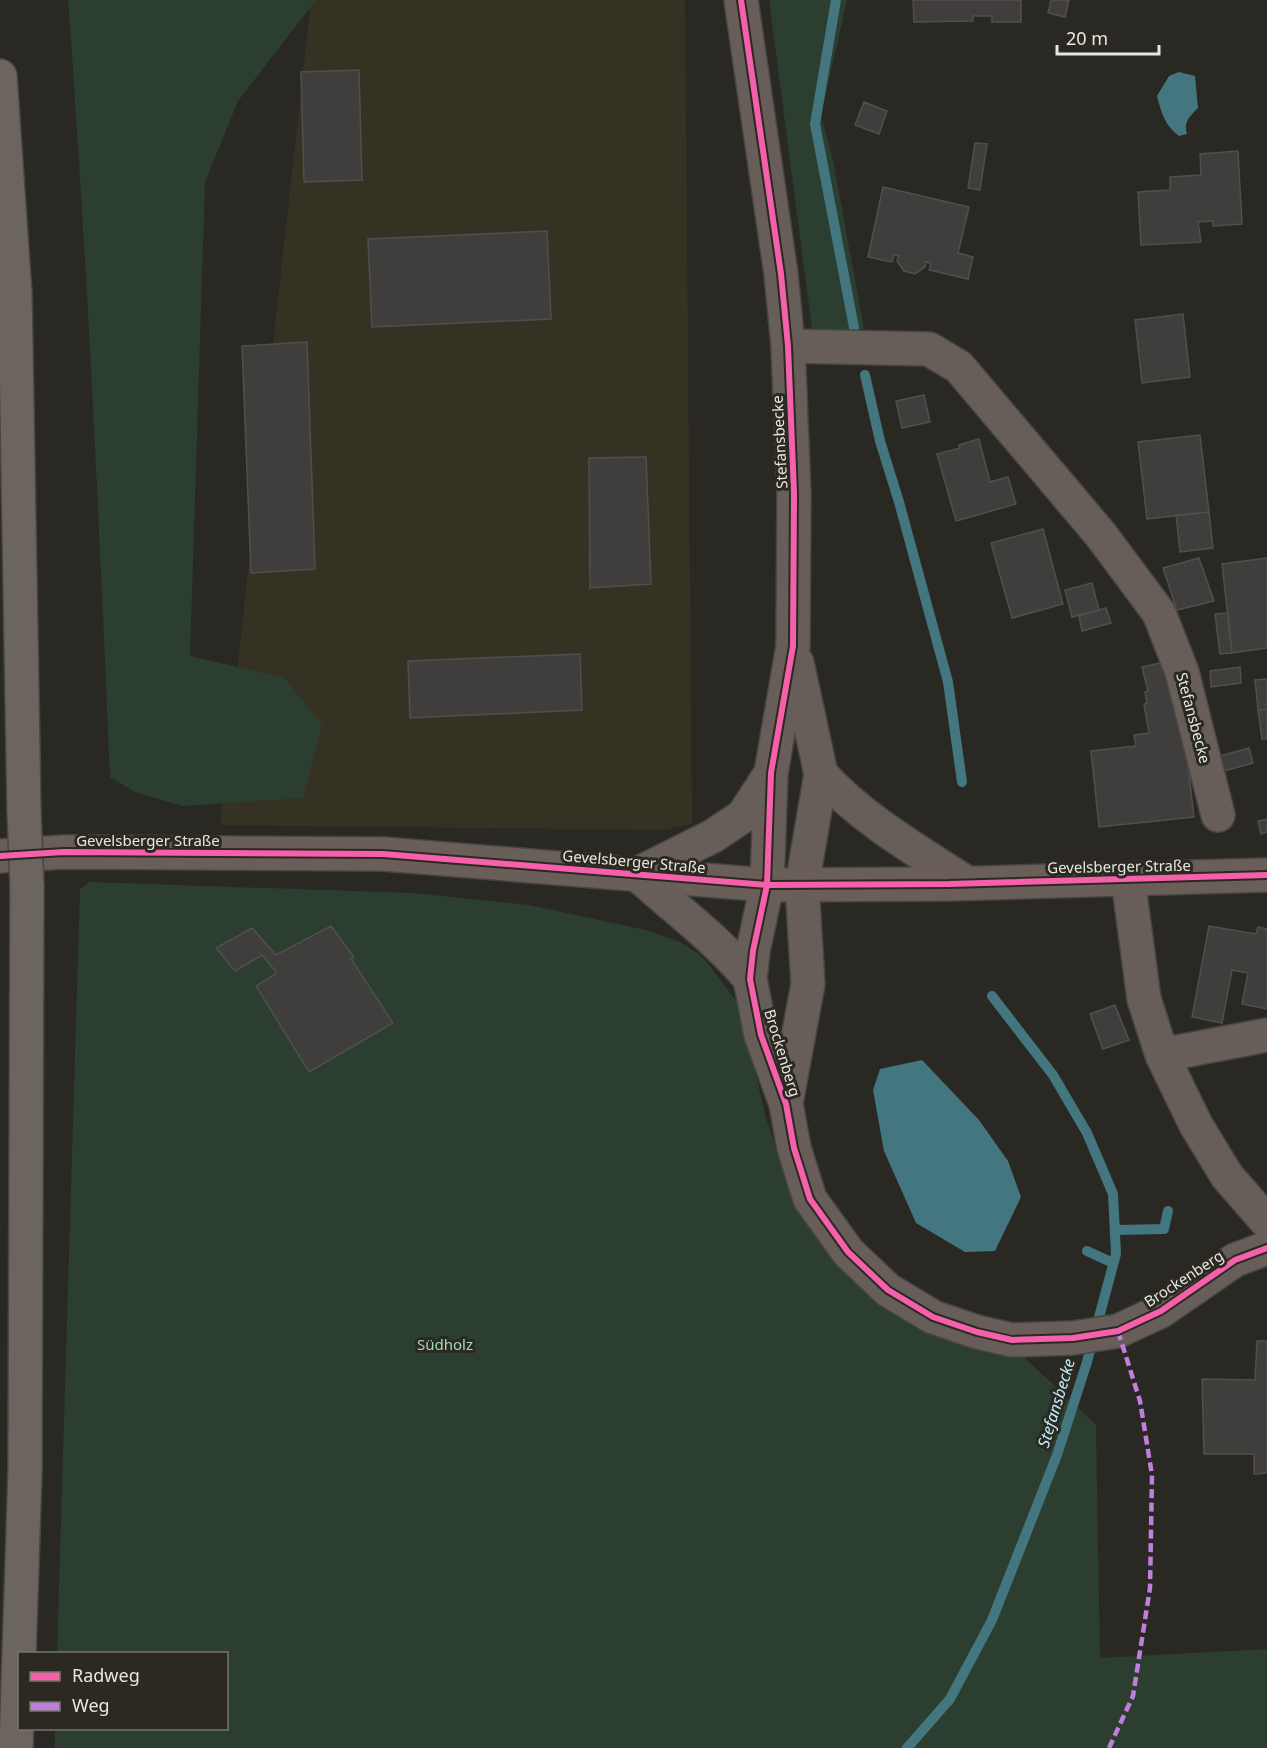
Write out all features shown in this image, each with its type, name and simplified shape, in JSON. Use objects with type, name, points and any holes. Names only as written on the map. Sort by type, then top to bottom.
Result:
[{"type":"highway","points":[[0,75],[15,294],[27,886],[25,1472],[18,1652]]},
{"type":"highway","points":[[15,1748],[18,1665]]},
{"type":"main road","name":"Gevelsberger Straße","points":[[0,856],[64,852],[383,854],[767,885],[967,883],[1267,875]]},
{"type":"street","name":"Stefansbecke","points":[[741,0],[781,274],[788,346],[794,494],[794,646],[771,773],[767,885]]},
{"type":"street","name":"Stefansbecke","points":[[788,346],[929,350],[959,367],[1101,535],[1159,613],[1182,672],[1218,815]]},
{"type":"street","name":"Stefansbecke","points":[[794,646],[821,774],[802,885]]},
{"type":"street","name":"Stefansbecke","points":[[637,874],[713,836],[743,816],[771,773]]},
{"type":"street","points":[[821,774],[837,791],[875,823],[967,883]]},
{"type":"street","points":[[637,874],[683,916],[714,939],[750,979]]},
{"type":"street","points":[[1128,879],[1144,999],[1161,1055],[1196,1125],[1227,1176],[1267,1222]]},
{"type":"street","name":"Brockenberg","points":[[767,885],[753,951],[750,979],[761,1035],[786,1104],[794,1148],[810,1199],[848,1252],[888,1290],[933,1317],[977,1332],[1012,1340],[1073,1338],[1118,1331],[1161,1311],[1235,1260],[1267,1248]]},
{"type":"street","name":"Brockenberg","points":[[786,1104],[808,984],[802,885]]},
{"type":"street","points":[[1161,1055],[1267,1035]]},
{"type":"shaded area","points":[[311,0],[685,0],[692,824],[663,830],[220,825]]},
{"type":"green space","points":[[68,0],[316,0],[238,101],[205,182],[190,656],[285,678],[322,725],[303,798],[182,806],[135,792],[110,777],[92,388]]},
{"type":"green space","points":[[769,0],[847,0],[821,116],[833,160],[864,329],[812,329]]},
{"type":"green space","name":"Südholz","points":[[89,882],[413,893],[529,905],[646,930],[680,942],[699,954],[740,1006],[766,1118],[798,1213],[841,1267],[866,1291],[921,1330],[1023,1356],[1096,1425],[1100,1658],[1267,1649],[1267,1748],[55,1748],[55,1730],[228,1730],[228,1652],[57,1652],[80,889]]},
{"type":"water","points":[[1179,72],[1195,76],[1198,108],[1187,123],[1187,134],[1179,136],[1167,123],[1157,96],[1169,76]]},
{"type":"water","points":[[922,1060],[979,1120],[1008,1161],[1021,1197],[995,1251],[965,1252],[916,1223],[884,1151],[873,1090],[880,1069]]},
{"type":"building","points":[[913,0],[1021,0],[1021,22],[992,22],[992,16],[973,16],[973,21],[914,22]]},
{"type":"building","points":[[1051,0],[1069,0],[1065,17],[1048,13]]},
{"type":"building","points":[[359,70],[362,180],[304,182],[301,72]]},
{"type":"building","points":[[864,102],[887,111],[879,134],[855,125]]},
{"type":"building","points":[[975,143],[987,144],[980,190],[968,188]]},
{"type":"building","points":[[1238,151],[1242,224],[1213,226],[1213,221],[1198,222],[1201,242],[1141,245],[1138,192],[1170,190],[1170,177],[1201,175],[1200,154]]},
{"type":"building","points":[[883,187],[969,207],[958,253],[973,257],[968,279],[929,270],[931,263],[926,262],[925,267],[915,274],[904,271],[897,261],[899,256],[894,255],[892,262],[868,257]]},
{"type":"building","points":[[547,231],[551,319],[372,327],[368,239]]},
{"type":"building","points":[[1183,314],[1190,377],[1142,383],[1135,320]]},
{"type":"building","points":[[307,342],[315,569],[251,573],[242,346]]},
{"type":"building","points":[[924,395],[930,422],[902,428],[896,401]]},
{"type":"building","points":[[1200,435],[1209,512],[1147,519],[1138,442]]},
{"type":"building","points":[[979,439],[990,482],[1008,477],[1016,504],[956,521],[937,454],[960,448],[959,445]]},
{"type":"building","points":[[646,457],[651,584],[590,588],[589,458]]},
{"type":"building","points":[[1209,512],[1213,548],[1180,552],[1176,515]]},
{"type":"building","points":[[1043,529],[1063,604],[1012,618],[991,543]]},
{"type":"building","points":[[1199,558],[1214,601],[1177,610],[1163,568]]},
{"type":"building","points":[[1267,558],[1267,648],[1232,653],[1222,564]]},
{"type":"building","points":[[1092,583],[1099,610],[1072,617],[1065,590]]},
{"type":"building","points":[[1106,608],[1111,623],[1082,631],[1079,616]]},
{"type":"building","points":[[1228,613],[1232,653],[1220,654],[1215,614]]},
{"type":"building","points":[[580,654],[582,710],[410,718],[408,661]]},
{"type":"building","points":[[1165,662],[1184,730],[1194,817],[1099,827],[1091,751],[1136,746],[1134,735],[1149,733],[1144,704],[1147,703],[1145,692],[1148,691],[1142,667]]},
{"type":"building","points":[[1240,667],[1241,683],[1211,687],[1210,671]]},
{"type":"building","points":[[1267,679],[1267,709],[1258,710],[1255,680]]},
{"type":"building","points":[[1267,709],[1267,739],[1262,739],[1258,710]]},
{"type":"building","points":[[1249,748],[1253,763],[1224,771],[1220,756]]},
{"type":"building","points":[[1267,819],[1267,832],[1261,834],[1258,821]]},
{"type":"building","points":[[331,926],[354,957],[351,959],[393,1023],[309,1072],[256,986],[277,973],[262,955],[235,971],[216,948],[252,928],[276,955]]},
{"type":"building","points":[[1209,926],[1256,934],[1258,927],[1267,929],[1267,1009],[1242,1004],[1248,973],[1232,970],[1222,1023],[1192,1017]]},
{"type":"building","points":[[1115,1005],[1129,1040],[1103,1049],[1090,1014]]},
{"type":"building","points":[[1257,1341],[1267,1341],[1267,1473],[1254,1474],[1254,1454],[1204,1454],[1202,1379],[1255,1380]]},
{"type":"waterway","name":"Stefansbecke","points":[[836,0],[815,124],[856,338]]},
{"type":"waterway","name":"Stefansbecke","points":[[865,375],[880,441],[948,682],[962,782]]},
{"type":"waterway","name":"Stefansbecke","points":[[907,1748],[950,1699],[992,1620],[1057,1455],[1087,1362],[1116,1254],[1113,1194],[1087,1133],[1053,1075],[992,996]]},
{"type":"waterway","points":[[1116,1230],[1164,1229],[1168,1211]]},
{"type":"waterway","points":[[1087,1251],[1113,1263]]},
{"type":"marked path","points":[[1109,1748],[1133,1696],[1150,1588],[1152,1475],[1140,1401],[1118,1331]]},
{"type":"cycle path","points":[[741,0],[781,274],[788,346],[794,494],[793,646],[771,773],[767,885],[753,951],[750,979],[761,1035],[786,1104],[794,1148],[810,1199],[848,1252],[888,1290],[933,1317],[977,1332],[1012,1340],[1073,1338],[1118,1331],[1161,1311],[1235,1260],[1267,1248]]},
{"type":"cycle path","points":[[0,856],[64,852],[383,854],[767,885],[949,884],[1267,875]]}]
